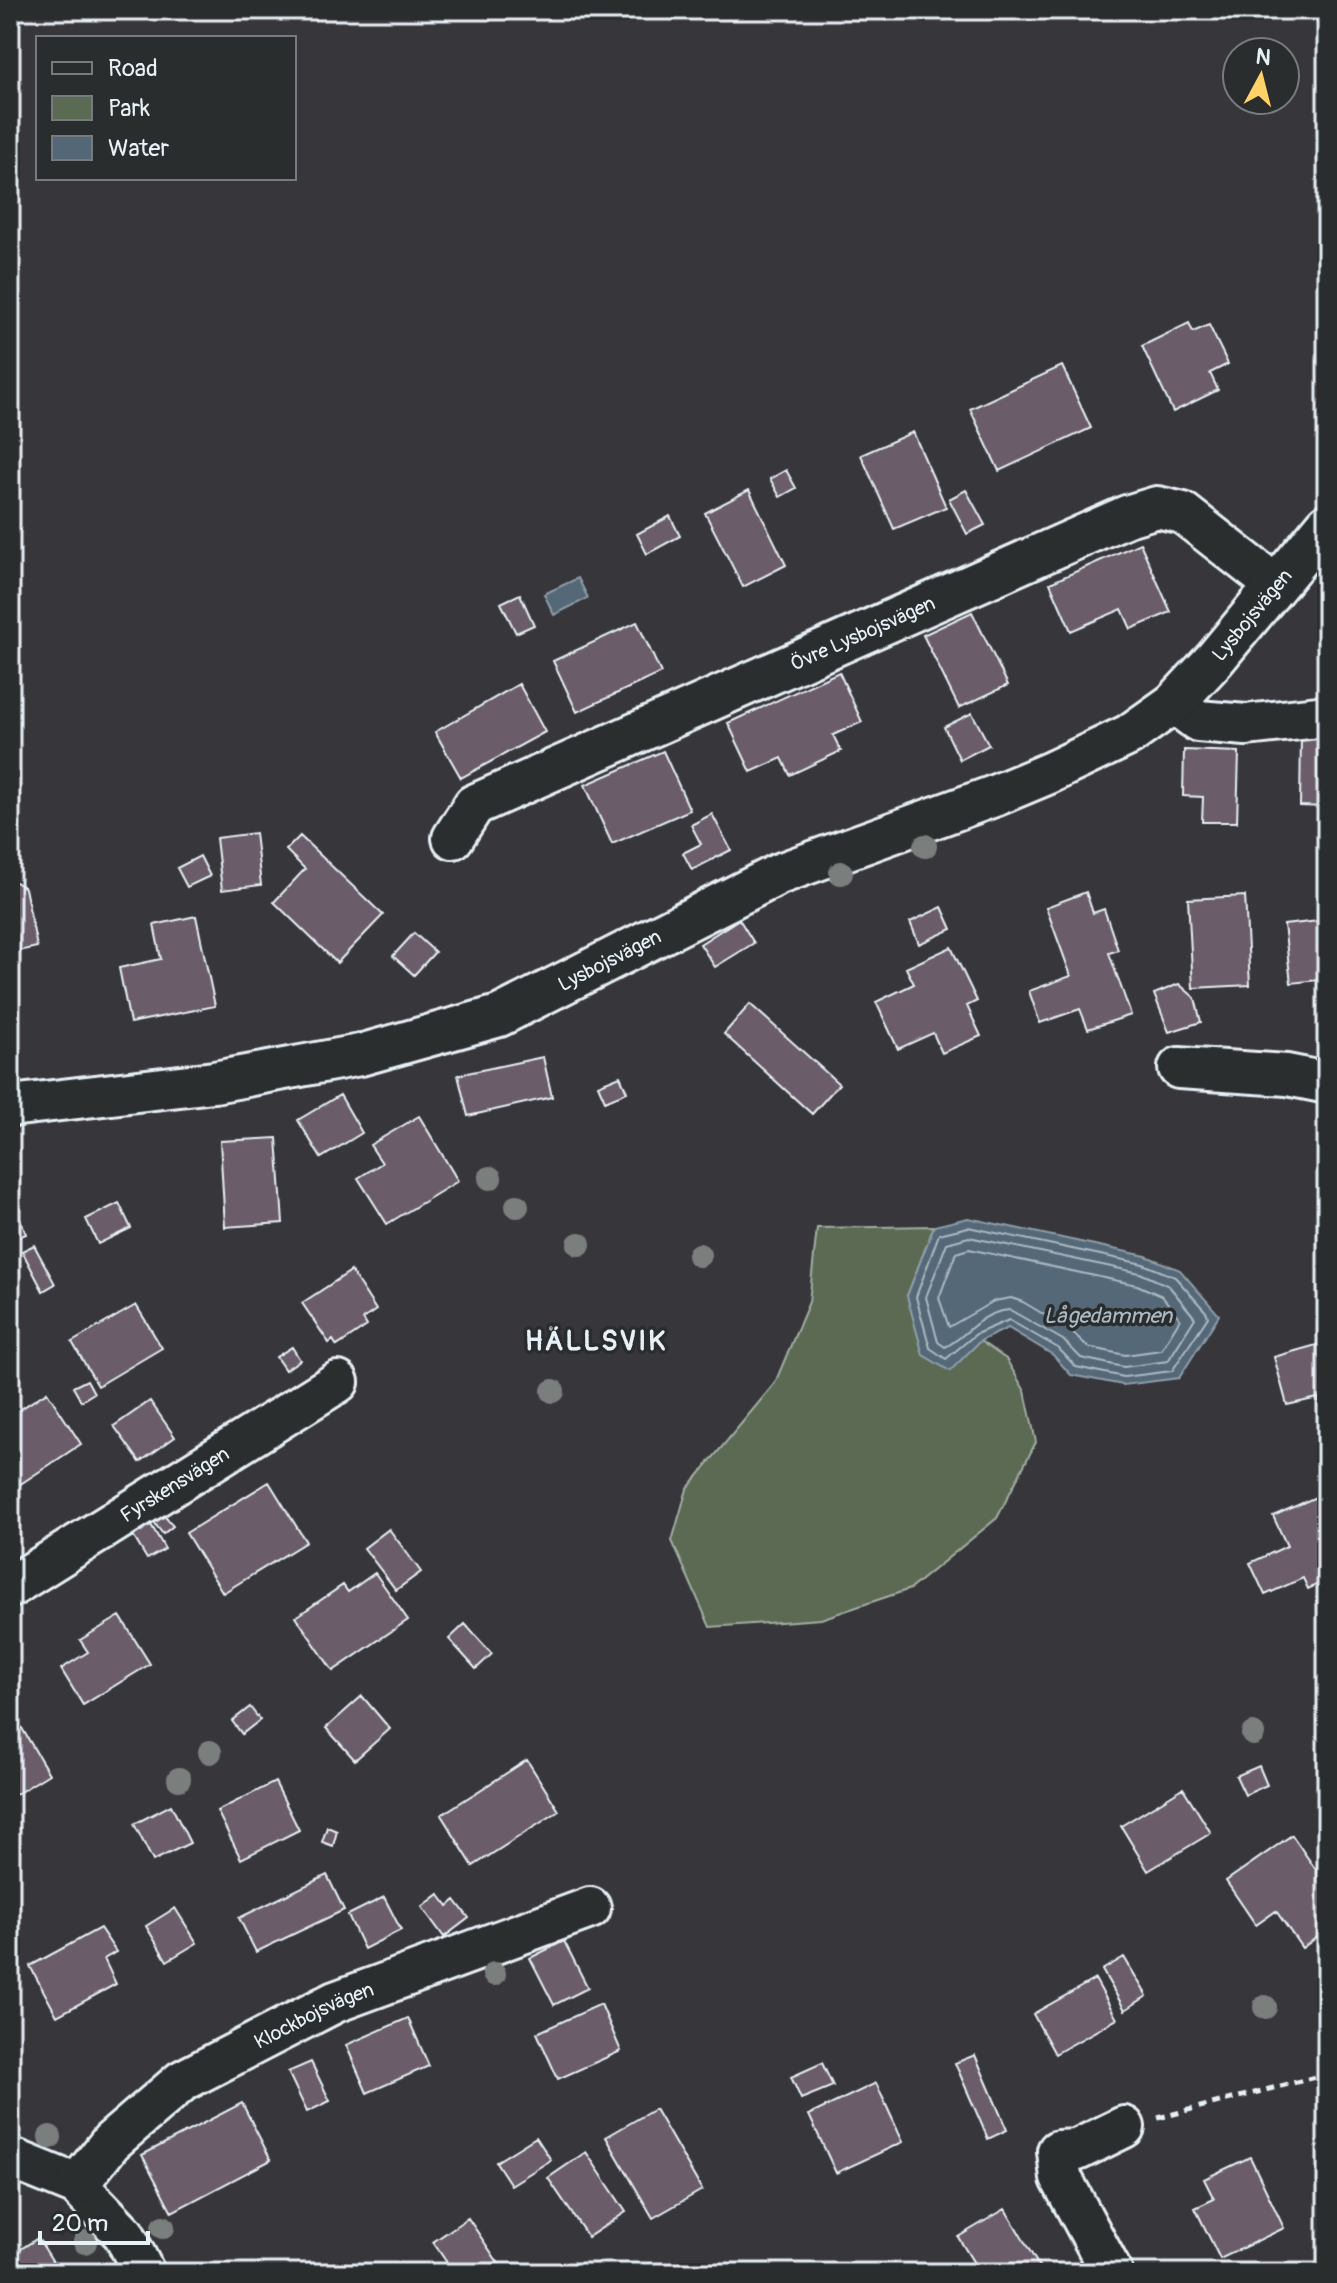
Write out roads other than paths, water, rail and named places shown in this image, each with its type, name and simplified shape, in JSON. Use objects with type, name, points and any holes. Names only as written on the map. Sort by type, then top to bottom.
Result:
[{"type":"street","name":"Övre Lysbojsvägen","points":[[453,838],[474,805],[1127,516],[1157,507],[1183,513],[1275,585]]},
{"type":"street","name":"Lysbojsvägen","points":[[10,1106],[214,1082],[348,1058],[499,1016],[779,874],[1049,773],[1129,735],[1174,703],[1215,659],[1327,524]]},
{"type":"street","points":[[1174,703],[1198,721],[1246,725],[1327,716]]},
{"type":"street","points":[[1179,1068],[1287,1075],[1327,1083]]},
{"type":"street","name":"Fyrskensvägen","points":[[10,1587],[338,1382]]},
{"type":"street","name":"Klockbojsvägen","points":[[77,2185],[111,2142],[182,2081],[335,2002],[590,1908]]},
{"type":"street","points":[[1112,2273],[1061,2178],[1058,2151],[1077,2150],[1124,2127]]},
{"type":"street","points":[[10,2158],[77,2185],[124,2234],[144,2273]]},
{"type":"water","points":[[578,578],[588,598],[554,615],[544,594]]},
{"type":"water","name":"Lågedammen","points":[[968,1218],[1146,1256],[1180,1270],[1219,1315],[1179,1378],[1123,1385],[1071,1375],[1053,1355],[1008,1328],[980,1341],[950,1371],[923,1355],[907,1296],[934,1226]]},
{"type":"district","name":"HÄLLSVIK","points":[[596,1340]]}]
